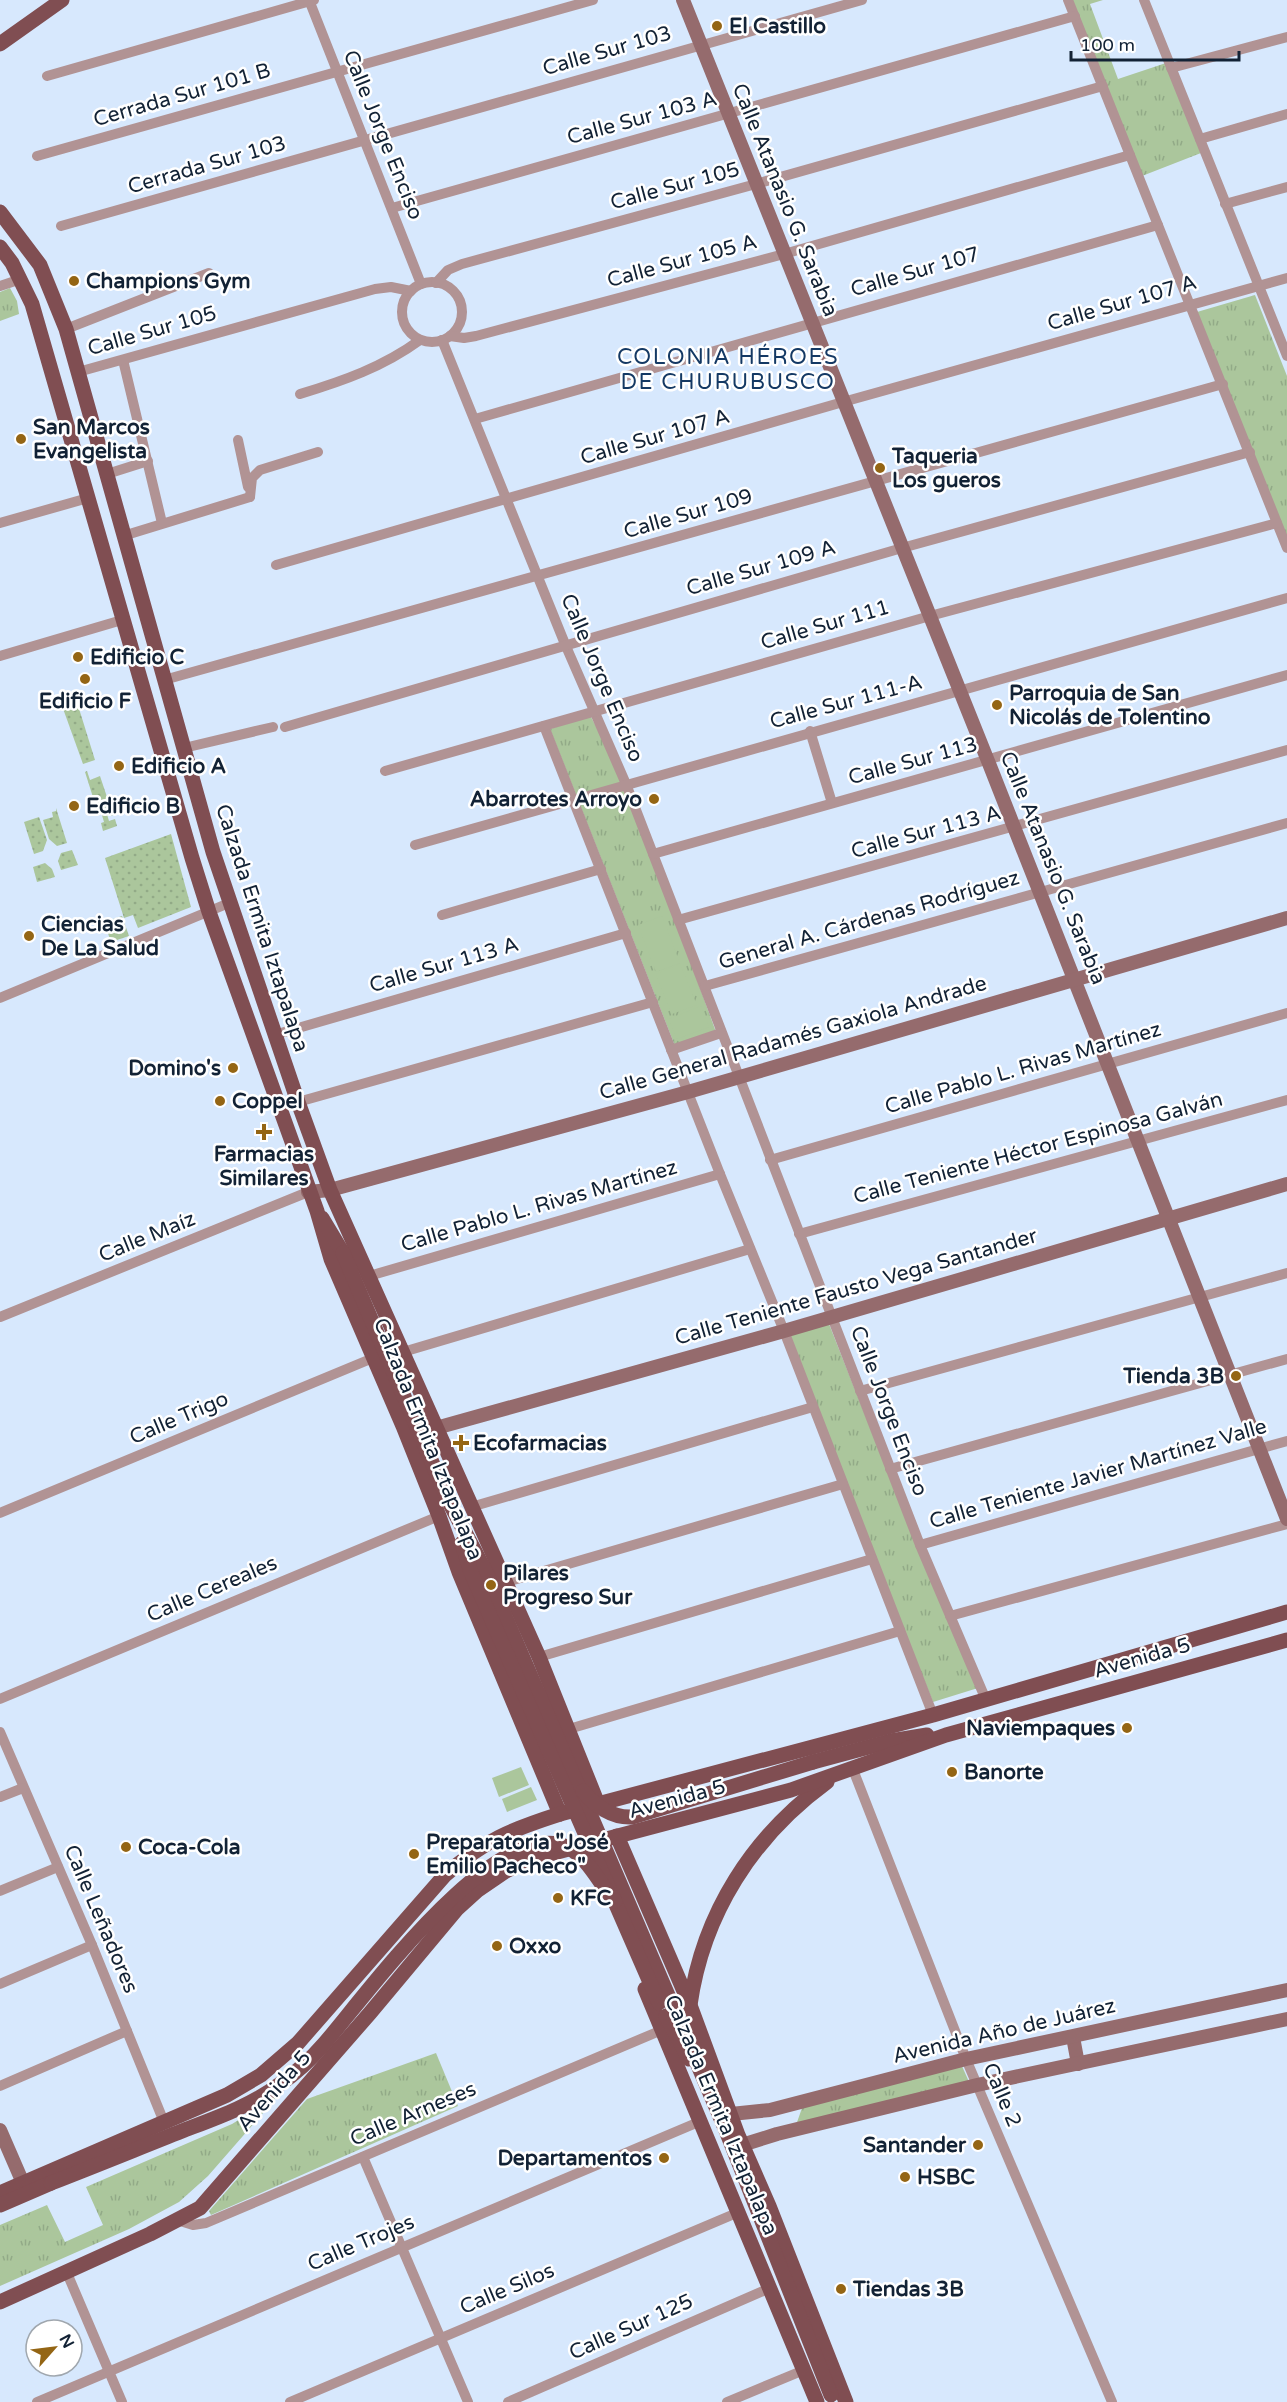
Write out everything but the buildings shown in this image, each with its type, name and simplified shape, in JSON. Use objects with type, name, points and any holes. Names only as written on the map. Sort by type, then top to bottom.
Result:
[{"type":"main road","points":[[0,44],[62,0]]},
{"type":"main road","name":"Calzada Ermita Iztapalapa","points":[[0,212],[40,265],[56,298],[213,852],[274,1035],[330,1190],[539,1657],[598,1804]]},
{"type":"main road","name":"Calzada Ermita Iztapalapa","points":[[0,248],[12,263],[32,304],[192,858],[209,912],[316,1210],[330,1259],[374,1358],[439,1516],[459,1572],[560,1814]]},
{"type":"main road","points":[[192,858],[213,852]]},
{"type":"main road","points":[[226,960],[246,952]]},
{"type":"main road","name":"Calzada Ermita Iztapalapa","points":[[316,1210],[343,1253],[448,1500],[488,1574],[725,2128],[827,2400]]},
{"type":"main road","name":"Calzada Ermita Iztapalapa","points":[[459,1480],[462,1543],[471,1572],[659,2003],[711,2102],[731,2114]]},
{"type":"main road","name":"Avenida 5","points":[[0,2193],[227,2095],[261,2075],[290,2052],[445,1875],[465,1858],[511,1829],[933,1715],[1287,1612]]},
{"type":"main road","name":"Avenida 5","points":[[0,2302],[67,2273],[200,2208],[370,2013],[457,1909],[478,1890],[523,1863],[791,1790],[946,1735],[1287,1640]]},
{"type":"main road","points":[[573,1776],[584,1793],[600,1807],[618,1816],[632,1817],[813,1762],[904,1738],[946,1735]]},
{"type":"main road","points":[[540,1764],[559,1767],[570,1762],[575,1746]]},
{"type":"main road","points":[[690,2005],[693,1984],[705,1942],[722,1901],[746,1862],[775,1826],[792,1810],[850,1768]]},
{"type":"main road","name":"Calzada Ermita Iztapalapa","points":[[617,1836],[690,2005],[742,2145],[769,2206],[846,2402]]},
{"type":"main road","points":[[0,2205],[220,2116],[272,2090],[322,2047],[444,1904],[475,1878],[510,1856],[545,1844],[566,1847],[583,1859],[615,1901]]},
{"type":"main road","name":"Calzada Ermita Iztapalapa","points":[[583,1846],[663,2030],[804,2370],[827,2400]]},
{"type":"main road","points":[[619,1926],[623,1914],[629,1909],[638,1906],[649,1911]]},
{"type":"street","name":"Calle Jorge Enciso","points":[[311,0],[421,284]]},
{"type":"street","points":[[46,76],[311,0]]},
{"type":"street","name":"Cerrada Sur 101 B","points":[[37,156],[593,0]]},
{"type":"street","name":"Calle Atanasio G. Sarabia","points":[[683,0],[810,322],[988,761],[1287,1519]]},
{"type":"street","name":"Calle Sur 103","points":[[365,141],[861,0]]},
{"type":"street","points":[[1068,0],[1287,548]]},
{"type":"street","points":[[1144,0],[1287,356]]},
{"type":"street","name":"Calle Sur 103 A","points":[[392,208],[1075,16]]},
{"type":"street","points":[[1171,68],[1287,37]]},
{"type":"street","name":"Calle Sur 105","points":[[436,283],[448,270],[462,264],[1103,86]]},
{"type":"street","points":[[1200,139],[1287,114]]},
{"type":"street","name":"Cerrada Sur 103","points":[[61,226],[365,141]]},
{"type":"street","name":"Calle Sur 105 A","points":[[446,338],[476,336],[784,254],[1130,155]]},
{"type":"street","points":[[1225,204],[1287,187]]},
{"type":"street","name":"Calle Sur 107","points":[[475,419],[1158,225]]},
{"type":"street","points":[[66,329],[209,273]]},
{"type":"street","name":"Calle Sur 107 A","points":[[276,565],[843,402],[1287,278]]},
{"type":"street","points":[[0,286],[21,279]]},
{"type":"street","points":[[436,283],[447,287],[456,295],[461,317],[457,328],[446,338],[431,342],[420,340],[410,333],[404,324],[402,312],[404,301],[411,291],[421,284],[436,283]]},
{"type":"street","name":"Calle Sur 105","points":[[78,372],[375,289],[391,287],[411,291]]},
{"type":"street","name":"Calle Jorge Enciso","points":[[446,338],[475,419],[565,644],[626,784],[920,1545],[986,1700]]},
{"type":"street","points":[[300,394],[377,367],[402,354],[420,340]]},
{"type":"street","points":[[123,360],[162,524]]},
{"type":"street","name":"Calle Sur 109","points":[[164,680],[1223,384]]},
{"type":"street","points":[[238,440],[250,496]]},
{"type":"street","points":[[250,496],[252,478],[260,470],[318,452]]},
{"type":"street","name":"Calle Sur 109 A","points":[[184,748],[279,727],[902,548],[1250,452]]},
{"type":"street","points":[[107,474],[148,461]]},
{"type":"street","points":[[123,536],[250,496]]},
{"type":"street","points":[[0,523],[88,498]]},
{"type":"street","name":"Calle Sur 111","points":[[385,771],[930,616],[1277,523]]},
{"type":"street","name":"Calle Sur 111-A","points":[[415,845],[810,731],[960,692],[1287,598]]},
{"type":"street","points":[[0,656],[122,620]]},
{"type":"street","name":"Calle Sur 113","points":[[653,854],[1287,675]]},
{"type":"street","points":[[544,726],[784,1331],[933,1715]]},
{"type":"street","points":[[810,731],[832,803]]},
{"type":"street","name":"Calle Sur 113 A","points":[[678,920],[1287,750]]},
{"type":"street","name":"General A. Cárdenas Rodríguez","points":[[705,986],[1287,823]]},
{"type":"street","points":[[442,915],[601,869]]},
{"type":"street","points":[[0,999],[229,903]]},
{"type":"street","name":"Calle General Radamés Gaxiola Andrade","points":[[308,1192],[330,1190],[688,1092],[1287,918]]},
{"type":"street","name":"Calle Sur 113 A","points":[[274,1035],[626,933]]},
{"type":"street","points":[[298,1102],[653,1002]]},
{"type":"street","name":"Calle Pablo L. Rivas Martínez","points":[[770,1160],[1287,1013]]},
{"type":"street","points":[[671,1050],[722,1033]]},
{"type":"street","name":"Calle Teniente Héctor Espinosa Galván","points":[[799,1234],[1287,1100]]},
{"type":"street","name":"Calle Pablo L. Rivas Martínez","points":[[369,1276],[720,1174]]},
{"type":"street","name":"Calle Teniente Fausto Vega Santander","points":[[436,1428],[784,1331],[1287,1185]]},
{"type":"street","name":"Calle Maíz","points":[[0,1317],[308,1192]]},
{"type":"street","points":[[403,1352],[750,1249]]},
{"type":"street","points":[[860,1391],[1287,1273]]},
{"type":"street","name":"Calle Trigo","points":[[0,1513],[374,1358]]},
{"type":"street","points":[[890,1469],[1287,1359]]},
{"type":"street","points":[[471,1507],[813,1407]]},
{"type":"street","name":"Calle Teniente Javier Martínez Valle","points":[[920,1545],[1287,1441]]},
{"type":"street","points":[[506,1582],[843,1484]]},
{"type":"street","name":"Calle Cereales","points":[[0,1699],[439,1516]]},
{"type":"street","points":[[950,1616],[1287,1524]]},
{"type":"street","points":[[539,1657],[872,1559]]},
{"type":"street","points":[[569,1729],[900,1631]]},
{"type":"street","name":"Calle Leñadores","points":[[0,1732],[92,1946],[164,2122]]},
{"type":"street","name":"Calle 2","points":[[850,1768],[966,2059],[1112,2402]]},
{"type":"street","points":[[0,1797],[23,1788]]},
{"type":"street","points":[[0,1891],[58,1867]]},
{"type":"street","points":[[0,1984],[92,1946]]},
{"type":"street","name":"Avenida Año de Juárez","points":[[731,2114],[770,2110],[966,2059],[1287,1990]]},
{"type":"street","points":[[742,2145],[777,2134],[977,2085],[1287,2019]]},
{"type":"street","name":"Calle Arneses","points":[[177,2220],[193,2225],[206,2223],[663,2030]]},
{"type":"street","points":[[0,2086],[127,2031]]},
{"type":"street","points":[[1073,2037],[1078,2064]]},
{"type":"street","points":[[770,2110],[771,2122],[777,2134]]},
{"type":"street","name":"Calle Trojes","points":[[37,2402],[701,2121]]},
{"type":"street","points":[[0,2130],[23,2183]]},
{"type":"street","points":[[363,2157],[468,2402]]},
{"type":"street","name":"Calle Silos","points":[[290,2402],[739,2212]]},
{"type":"street","points":[[67,2273],[122,2402]]},
{"type":"street","name":"Calle Sur 125","points":[[508,2402],[770,2288]]},
{"type":"street","points":[[727,2402],[804,2370]]},
{"type":"green space","points":[[1072,0],[1103,0],[1090,4],[1118,79],[1166,63],[1201,153],[1142,176]]},
{"type":"green space","points":[[10,288],[17,301],[19,314],[0,321],[0,292]]},
{"type":"green space","points":[[1255,295],[1287,376],[1287,538],[1197,312]]},
{"type":"green space","points":[[76,699],[95,760],[83,764],[61,703]]},
{"type":"green space","points":[[590,715],[626,784],[716,1032],[675,1046],[550,729]]},
{"type":"green space","points":[[87,771],[90,780],[100,776],[113,815],[111,816],[108,807],[97,810],[85,772]]},
{"type":"green space","points":[[56,808],[67,843],[57,846],[49,839],[43,820],[53,817],[52,812],[56,811]]},
{"type":"green space","points":[[106,811],[109,821],[115,819],[117,826],[103,831],[101,823],[104,822],[101,812]]},
{"type":"green space","points":[[39,817],[47,840],[43,851],[34,854],[24,822]]},
{"type":"green space","points":[[171,834],[191,907],[138,928],[133,915],[124,918],[105,858]]},
{"type":"green space","points":[[72,850],[78,865],[61,870],[58,861],[61,853]]},
{"type":"green space","points":[[45,863],[52,869],[55,877],[37,882],[33,867]]},
{"type":"green space","points":[[122,916],[129,936],[111,942],[104,922]]},
{"type":"green space","points":[[662,916],[680,963],[656,972],[638,925]]},
{"type":"green space","points":[[680,964],[697,1005],[672,1014],[656,974]]},
{"type":"green space","points":[[701,1006],[709,1027],[677,1039],[669,1019]]},
{"type":"green space","points":[[829,1324],[915,1541],[978,1688],[933,1702],[786,1337]]},
{"type":"green space","points":[[521,1767],[529,1785],[499,1797],[492,1778]]},
{"type":"green space","points":[[531,1787],[537,1800],[507,1812],[502,1799]]},
{"type":"green space","points":[[436,2053],[458,2106],[211,2215],[209,2211],[307,2099]]},
{"type":"green space","points":[[961,2064],[970,2084],[795,2128],[802,2108]]},
{"type":"green space","points":[[291,2081],[208,2176],[179,2202],[129,2229],[0,2286],[0,2225],[47,2205],[65,2242],[103,2225],[86,2187],[232,2124],[258,2108]]},
{"type":"place","name":"El Castillo","points":[[717,26]]},
{"type":"place","name":"Champions Gym","points":[[74,281]]},
{"type":"place","name":"San Marcos Evangelista","points":[[21,439]]},
{"type":"place","name":"Taqueria Los gueros","points":[[880,468]]},
{"type":"place","name":"Edificio C","points":[[78,657]]},
{"type":"place","name":"Edificio F","points":[[85,679]]},
{"type":"place","name":"Parroquia de San Nicolás de Tolentino","points":[[997,705]]},
{"type":"place","name":"Edificio A","points":[[119,766]]},
{"type":"place","name":"Abarrotes Arroyo","points":[[654,799]]},
{"type":"place","name":"Edificio B","points":[[74,806]]},
{"type":"place","name":"Ciencias De La Salud","points":[[29,936]]},
{"type":"place","name":"Domino's","points":[[233,1068]]},
{"type":"place","name":"Coppel","points":[[220,1101]]},
{"type":"place","name":"Farmacias Similares","points":[[264,1132]]},
{"type":"place","name":"Tienda 3B","points":[[1236,1376]]},
{"type":"place","name":"Ecofarmacias","points":[[461,1443]]},
{"type":"place","name":"Pilares Progreso Sur","points":[[491,1585]]},
{"type":"place","name":"Naviempaques","points":[[1127,1728]]},
{"type":"place","name":"Banorte","points":[[952,1772]]},
{"type":"place","name":"Coca-Cola","points":[[126,1847]]},
{"type":"place","name":"Preparatoria \"José Emilio Pacheco\"","points":[[414,1854]]},
{"type":"place","name":"KFC","points":[[558,1898]]},
{"type":"place","name":"Oxxo","points":[[497,1946]]},
{"type":"place","name":"Santander","points":[[978,2145]]},
{"type":"place","name":"Departamentos","points":[[664,2158]]},
{"type":"place","name":"HSBC","points":[[905,2177]]},
{"type":"place","name":"Tiendas 3B","points":[[841,2289]]},
{"type":"district","name":"COLONIA HÉROES DE CHURUBUSCO","points":[[728,370]]}]
